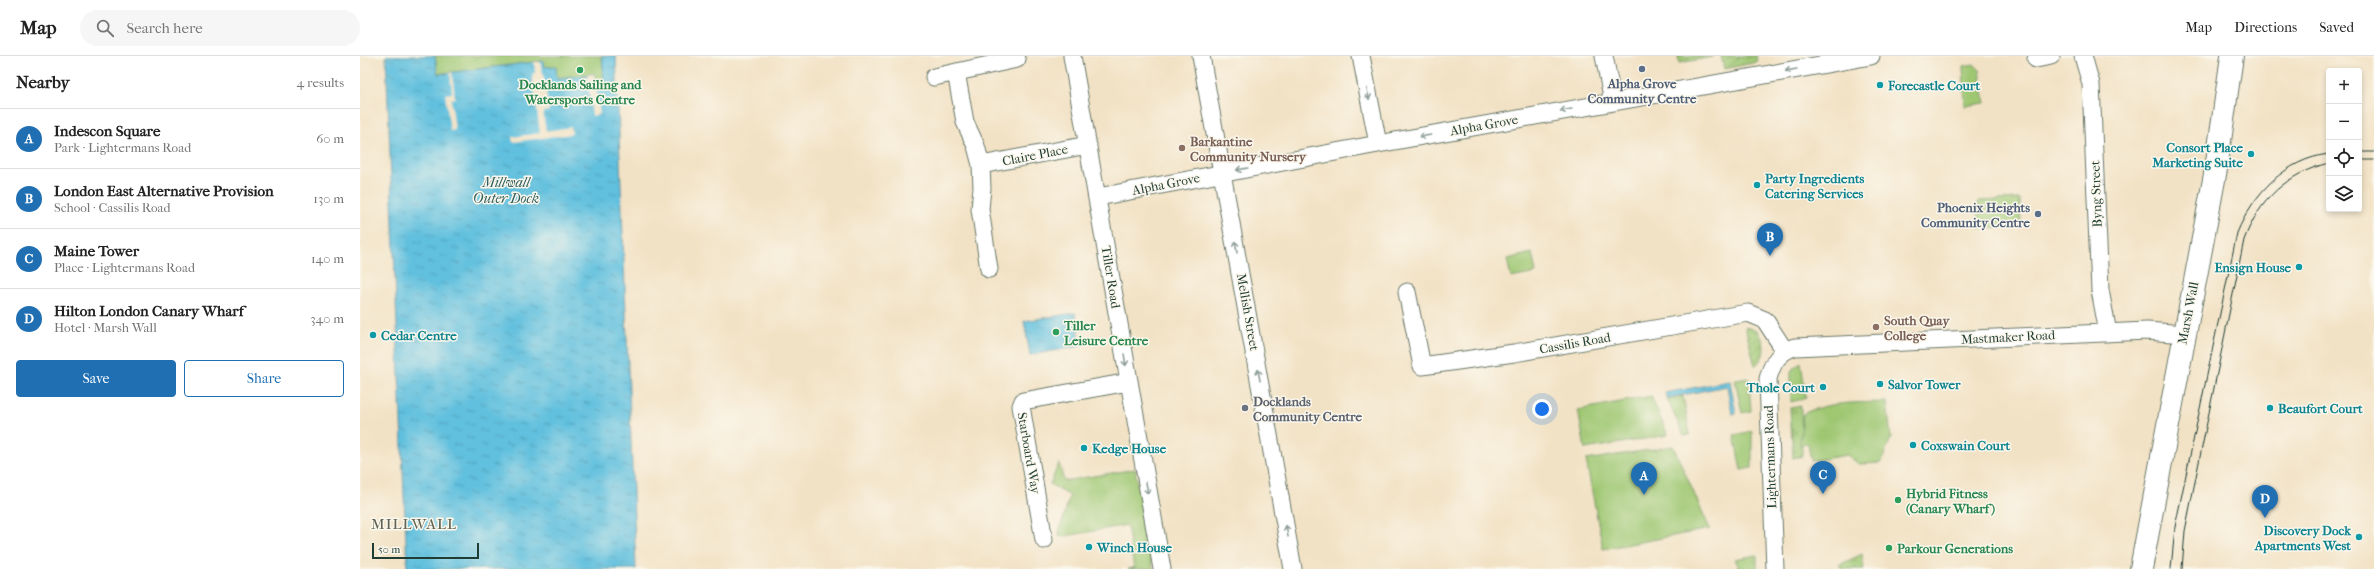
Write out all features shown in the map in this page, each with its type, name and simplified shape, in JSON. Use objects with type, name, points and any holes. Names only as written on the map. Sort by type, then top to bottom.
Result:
[{"type":"street","name":"Tiller Road","points":[[1072,56],[1098,197],[1162,569]]},
{"type":"street","name":"Mellish Street","points":[[1201,56],[1293,569]]},
{"type":"street","points":[[1361,56],[1378,144]]},
{"type":"street","points":[[1604,56],[1613,102]]},
{"type":"street","name":"Alpha Grove","points":[[1098,197],[1378,144],[1868,56]]},
{"type":"street","name":"Byng Street","points":[[2083,56],[2092,90],[2100,290],[2108,333]]},
{"type":"street","name":"Marsh Wall","points":[[2141,569],[2216,169],[2232,56]]},
{"type":"street","points":[[934,77],[1017,59]]},
{"type":"street","points":[[956,72],[965,122],[976,146],[981,166],[982,188],[980,209],[989,269]]},
{"type":"street","name":"Claire Place","points":[[981,166],[1088,145]]},
{"type":"street","name":"Cassilis Road","points":[[1407,292],[1422,366],[1514,353],[1748,313],[1765,320],[1785,351]]},
{"type":"street","name":"Mastmaker Road","points":[[1785,351],[1795,347],[2164,330],[2184,334]]},
{"type":"street","name":"Lightermans Road","points":[[1775,569],[1768,379],[1774,361],[1785,351]]},
{"type":"street","name":"Starboard Way","points":[[1044,540],[1021,406],[1023,401],[1129,382]]},
{"type":"green space","name":"Docklands Sailing and Watersports Centre","points":[[435,56],[602,56],[604,83],[595,84],[594,74],[557,78],[544,67],[543,61],[437,74]]},
{"type":"green space","points":[[1678,56],[1713,56],[1713,57],[1679,63]]},
{"type":"green space","points":[[1721,56],[1757,56],[1758,62],[1724,69]]},
{"type":"green space","points":[[1974,64],[1980,70],[1985,103],[1965,106],[1963,66]]},
{"type":"green space","points":[[2020,199],[2021,227],[1979,228],[1978,201]]},
{"type":"green space","points":[[1532,253],[1536,273],[1511,278],[1507,259]]},
{"type":"green space","points":[[1745,327],[1757,330],[1762,339],[1764,349],[1762,358],[1755,366]]},
{"type":"green space","points":[[1801,362],[1806,398],[1791,402],[1791,371]]},
{"type":"green space","points":[[1749,378],[1751,411],[1742,413],[1735,380]]},
{"type":"green space","points":[[1651,396],[1668,435],[1585,449],[1578,410]]},
{"type":"green space","points":[[1683,396],[1690,435],[1684,436],[1667,399]]},
{"type":"green space","points":[[1887,402],[1891,438],[1881,463],[1859,464],[1847,455],[1811,461],[1808,444],[1800,445],[1803,414],[1833,405]]},
{"type":"green space","points":[[1801,406],[1802,456],[1793,458],[1790,408]]},
{"type":"green space","points":[[1752,431],[1752,468],[1741,470],[1734,435]]},
{"type":"green space","points":[[1673,446],[1710,529],[1603,549],[1586,460]]},
{"type":"green space","points":[[1059,463],[1064,481],[1135,469],[1153,569],[1128,569],[1134,568],[1127,525],[1060,537],[1059,532],[1070,496],[1050,484]]},
{"type":"green space","points":[[1862,554],[1864,569],[1842,569],[1839,565]]},
{"type":"green space","points":[[1757,555],[1757,569],[1740,569],[1735,559]]},
{"type":"water","name":"Millwall Outer Dock","points":[[386,56],[435,56],[438,74],[543,61],[544,67],[556,66],[557,78],[594,74],[596,84],[604,83],[602,56],[616,56],[636,569],[407,569]]},
{"type":"water","points":[[1075,313],[1081,346],[1030,355],[1024,321]]},
{"type":"water","points":[[1730,381],[1736,413],[1732,414],[1727,386],[1667,398],[1665,393]]},
{"type":"pier","points":[[534,62],[540,62],[543,73],[549,111],[543,112],[546,131],[571,127],[572,134],[513,142],[512,137],[540,133],[532,74],[535,73]]},
{"type":"pier","points":[[452,72],[455,98],[451,99],[455,130],[450,131],[445,94],[452,93],[450,73]]},
{"type":"pier","points":[[594,74],[600,114],[592,116],[587,75]]},
{"type":"tram line","points":[[2362,152],[2374,152]]},
{"type":"tram line","points":[[2171,569],[2175,527],[2237,233],[2252,205],[2272,181],[2298,163],[2313,157],[2326,155]]},
{"type":"tram line","points":[[2362,160],[2374,160]]},
{"type":"tram line","points":[[2182,569],[2185,531],[2244,240],[2258,212],[2276,190],[2300,174],[2326,164]]},
{"type":"place","name":"Alpha Grove Community Centre","points":[[1642,69]]},
{"type":"place","name":"Docklands Sailing and Watersports Centre","points":[[580,70]]},
{"type":"place","name":"Forecastle Court","points":[[1880,85]]},
{"type":"place","name":"Barkantine Community Nursery","points":[[1182,148]]},
{"type":"place","name":"Consort Place Marketing Suite","points":[[2251,154]]},
{"type":"place","name":"Party Ingredients Catering Services","points":[[1757,185]]},
{"type":"place","name":"Phoenix Heights Community Centre","points":[[2038,214]]},
{"type":"place","name":"London East Alternative Provision","points":[[1770,256]]},
{"type":"place","name":"Ensign House","points":[[2299,267]]},
{"type":"place","name":"South Quay College","points":[[1876,327]]},
{"type":"place","name":"Tiller Leisure Centre","points":[[1056,332]]},
{"type":"place","name":"Cedar Centre","points":[[373,335]]},
{"type":"place","name":"Salvor Tower","points":[[1880,384]]},
{"type":"place","name":"Thole Court","points":[[1823,387]]},
{"type":"place","name":"Docklands Community Centre","points":[[1245,408]]},
{"type":"place","name":"Beaufort Court","points":[[2270,408]]},
{"type":"place","name":"Coxswain Court","points":[[1913,445]]},
{"type":"place","name":"Kedge House","points":[[1084,448]]},
{"type":"place","name":"Maine Tower","points":[[1823,494]]},
{"type":"place","name":"Indescon Square","points":[[1644,495]]},
{"type":"place","name":"Hybrid Fitness (Canary Wharf)","points":[[1898,500]]},
{"type":"place","name":"Hilton London Canary Wharf","points":[[2265,518]]},
{"type":"place","name":"Discovery Dock Apartments West","points":[[2359,537]]},
{"type":"place","name":"Winch House","points":[[1089,547]]},
{"type":"place","name":"Parkour Generations","points":[[1889,548]]},
{"type":"district","name":"MILLWALL","points":[[414,524]]}]
